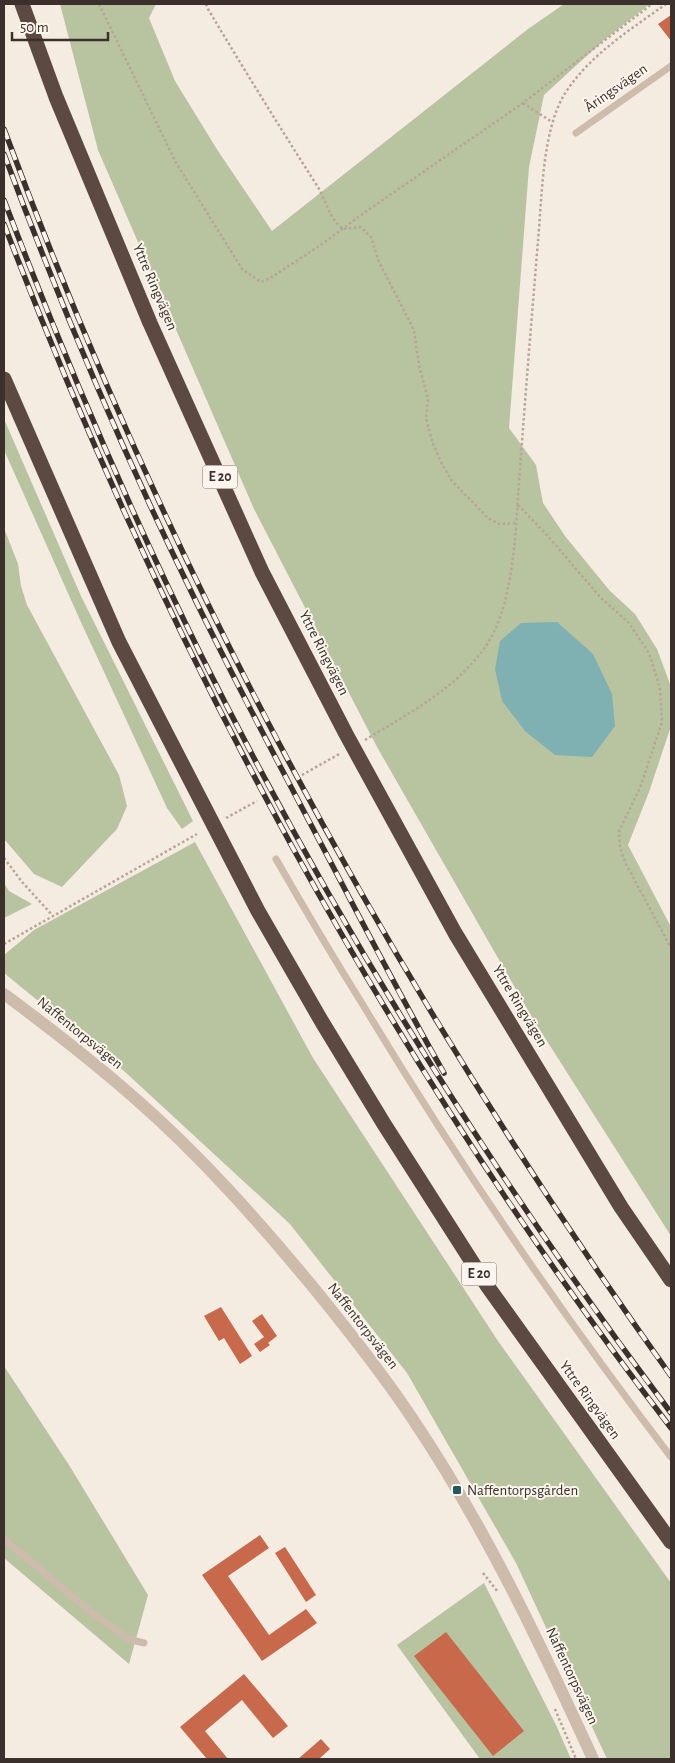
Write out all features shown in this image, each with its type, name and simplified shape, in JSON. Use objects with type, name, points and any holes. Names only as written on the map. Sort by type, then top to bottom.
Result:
[{"type":"highway","name":"Yttre Ringvägen","points":[[22,4],[56,97],[150,323],[262,572],[346,734],[455,933],[621,1207],[671,1280]]},
{"type":"highway","name":"Yttre Ringvägen","points":[[4,379],[118,642],[258,911],[302,988],[384,1124],[488,1287],[671,1542]]},
{"type":"highway","points":[[621,1207],[671,1272]]},
{"type":"highway","points":[[653,1516],[671,1551]]},
{"type":"street","name":"Naffentorpsvägen","points":[[4,994],[91,1061],[140,1103],[172,1134],[251,1214],[339,1319],[414,1421],[457,1490],[527,1619],[593,1759]]},
{"type":"lane","name":"Åringsvägen","points":[[576,133],[671,66]]},
{"type":"lane","points":[[276,859],[403,1072],[481,1193],[551,1295],[671,1457]]},
{"type":"lane","points":[[4,1539],[120,1634],[136,1642],[144,1643]]},
{"type":"path","points":[[99,4],[175,161],[242,269],[261,282],[272,277],[343,229],[523,103],[652,4]]},
{"type":"path","points":[[206,4],[253,84],[323,195],[333,220],[343,229],[360,227],[371,237],[380,262],[414,330],[419,364],[428,399],[426,418],[433,444],[452,481],[488,518],[499,524],[517,523]]},
{"type":"path","points":[[364,740],[447,688],[486,645],[498,624],[507,592],[516,538],[528,352],[544,171],[552,122],[564,95],[583,70],[621,36],[666,4]]},
{"type":"path","points":[[523,103],[552,122]]},
{"type":"path","points":[[518,505],[546,534],[601,598],[628,622],[649,653],[660,688],[662,722],[640,788],[619,831],[620,848],[626,864],[671,948]]},
{"type":"path","points":[[302,775],[343,752]]},
{"type":"path","points":[[221,821],[258,802]]},
{"type":"path","points":[[4,944],[197,834]]},
{"type":"path","points":[[4,858],[22,884],[53,916]]},
{"type":"path","points":[[483,1573],[503,1598]]},
{"type":"path","points":[[553,1705],[576,1759]]},
{"type":"green space","points":[[60,4],[156,4],[149,18],[175,81],[218,151],[272,231],[528,29],[564,4],[650,4],[604,40],[544,95],[529,167],[509,428],[536,465],[543,503],[565,536],[610,591],[635,614],[657,649],[670,684],[671,726],[649,792],[628,845],[671,927],[671,1236],[533,1019],[377,747],[254,509],[98,150]]},
{"type":"green space","points":[[4,419],[81,596],[193,821],[182,829],[167,808],[4,450]]},
{"type":"green space","points":[[4,528],[18,564],[21,586],[27,605],[119,775],[127,806],[117,829],[62,887],[34,874],[4,839]]},
{"type":"green space","points":[[195,842],[313,1058],[498,1341],[671,1583],[671,1759],[607,1759],[516,1563],[407,1373],[290,1224],[124,1071],[4,973],[4,955],[34,930]]},
{"type":"green space","points":[[4,883],[9,891],[32,904],[4,918]]},
{"type":"green space","points":[[4,1366],[69,1465],[148,1595],[129,1664],[4,1558]]},
{"type":"green space","points":[[484,1583],[556,1725],[571,1759],[480,1759],[397,1645]]},
{"type":"water","points":[[557,622],[593,654],[612,694],[615,726],[592,757],[555,755],[525,731],[502,701],[495,669],[500,641],[521,623]]},
{"type":"building","points":[[671,15],[671,41],[658,24]]},
{"type":"building","points":[[221,1307],[252,1356],[240,1364],[224,1338],[219,1341],[204,1316]]},
{"type":"building","points":[[262,1314],[277,1336],[268,1343],[270,1345],[260,1352],[254,1344],[264,1337],[252,1321]]},
{"type":"building","points":[[260,1535],[269,1548],[228,1576],[269,1635],[306,1609],[317,1623],[262,1661],[202,1575]]},
{"type":"building","points":[[285,1547],[316,1595],[306,1602],[275,1553]]},
{"type":"building","points":[[446,1632],[524,1731],[493,1756],[414,1656]]},
{"type":"building","points":[[244,1674],[288,1726],[273,1738],[242,1700],[205,1731],[228,1759],[207,1759],[180,1727]]},
{"type":"building","points":[[321,1739],[330,1749],[319,1759],[298,1759]]},
{"type":"railway","points":[[4,129],[68,294],[139,457],[215,617],[296,775],[382,929],[474,1081],[570,1230],[671,1376]]},
{"type":"railway","points":[[4,154],[46,264],[91,373],[163,534],[252,713],[444,1073]]},
{"type":"railway","points":[[4,200],[49,316],[122,487],[201,655],[305,853],[419,1045],[479,1139],[541,1232],[671,1413]]},
{"type":"railway","points":[[4,224],[68,384],[138,542],[213,697],[294,850],[380,1000],[472,1146],[569,1289],[671,1428]]},
{"type":"place","name":"Naffentorpsgården","points":[[457,1490]]}]
